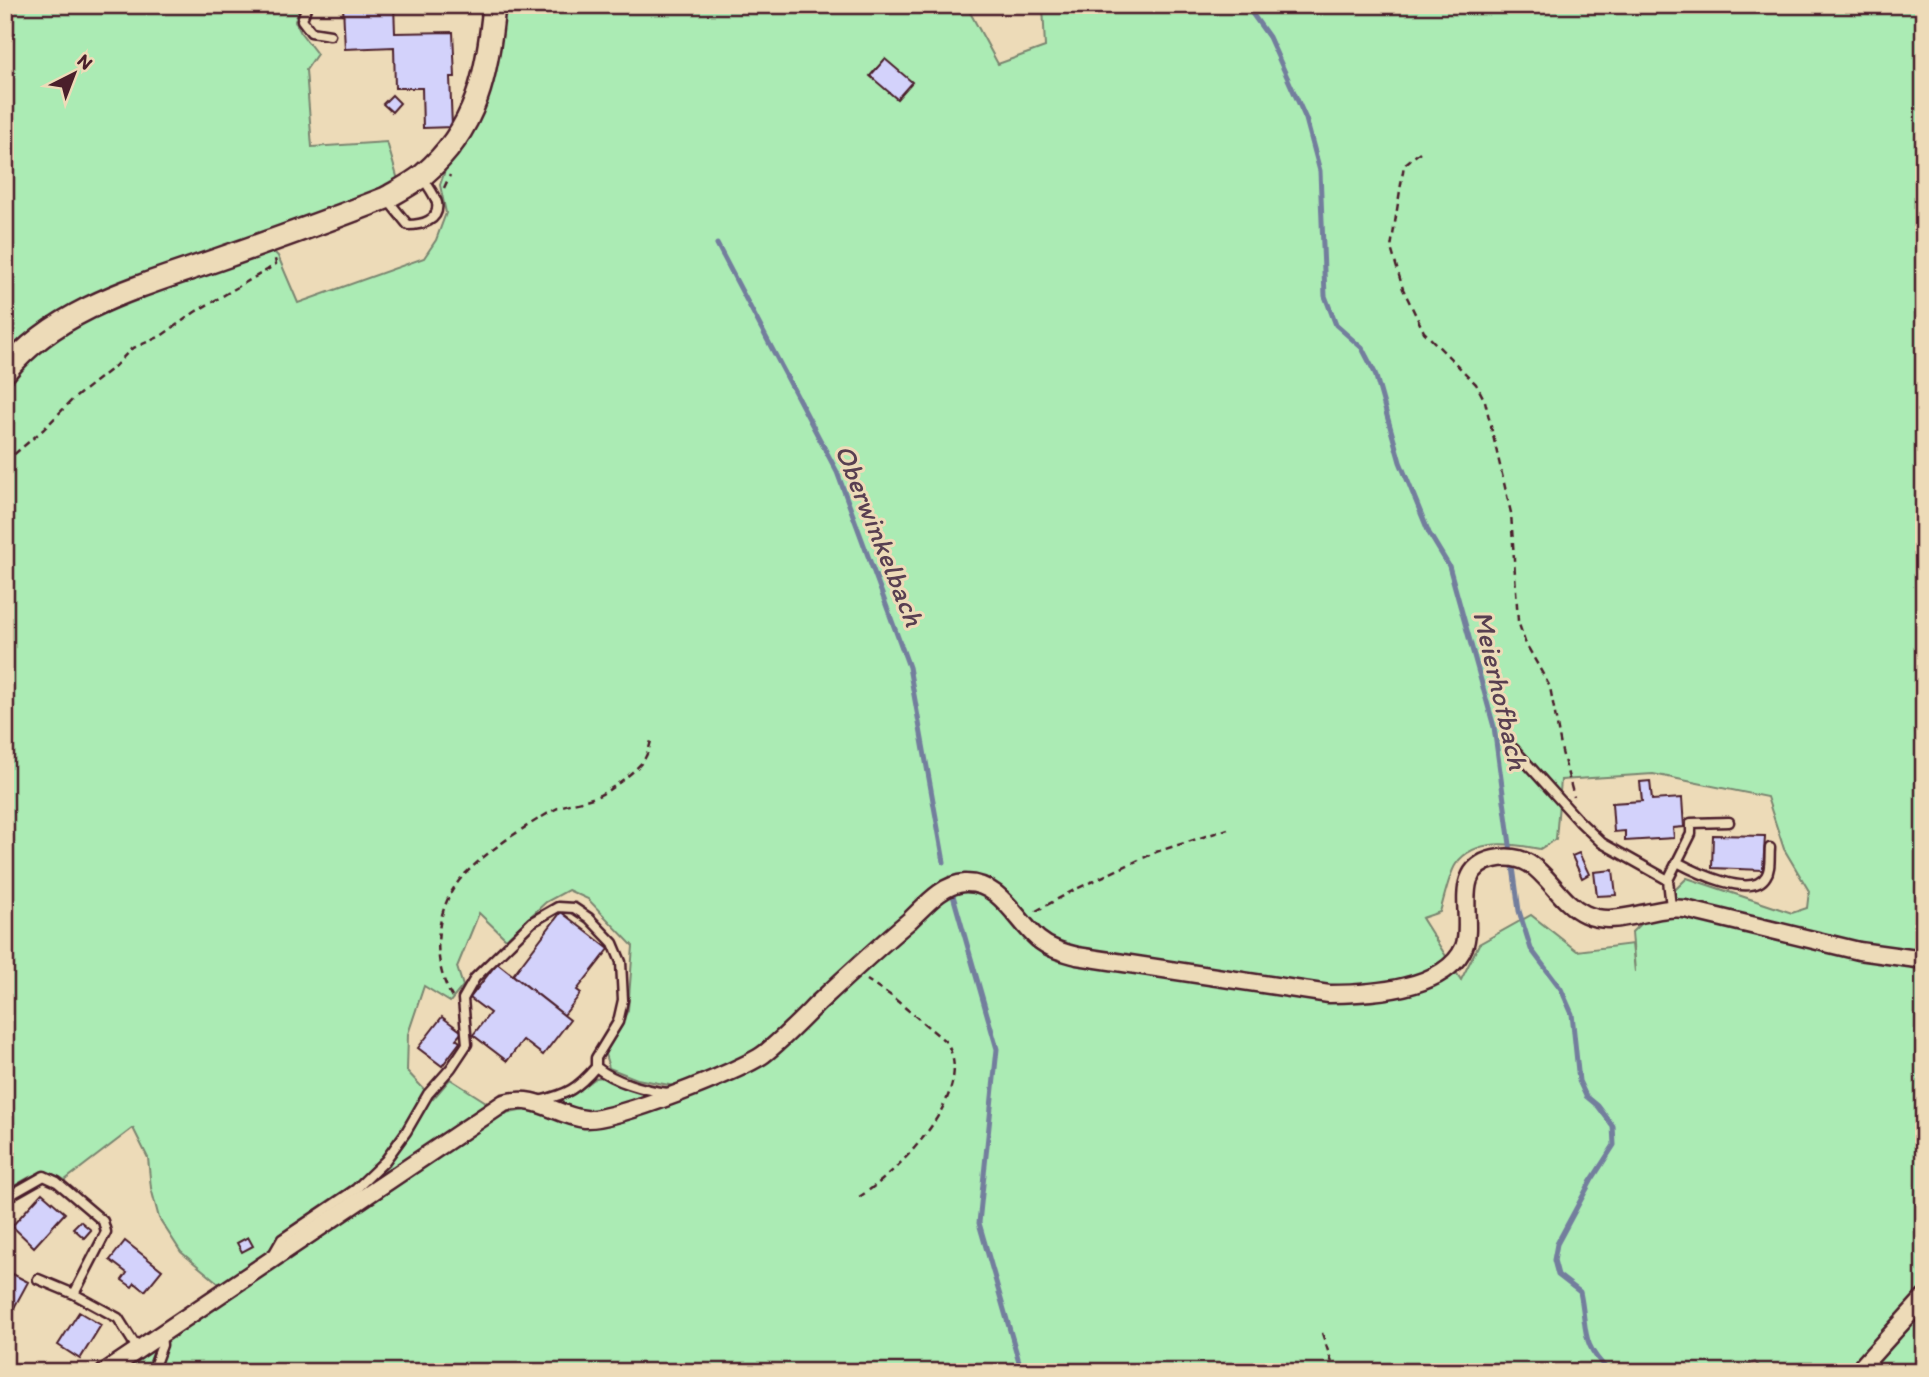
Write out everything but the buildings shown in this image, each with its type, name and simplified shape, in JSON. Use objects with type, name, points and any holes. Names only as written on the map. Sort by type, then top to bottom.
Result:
[{"type":"main road","points":[[5,372],[35,340],[74,316],[141,288],[386,198],[422,176],[443,155],[466,125],[480,93],[490,51],[494,5]]},
{"type":"street","points":[[105,1372],[495,1108],[516,1100],[537,1102],[578,1117],[594,1119],[673,1094],[738,1069],[764,1054],[937,895],[955,885],[965,883],[986,887],[1045,945],[1077,956],[1304,991],[1347,994],[1381,991],[1414,984],[1438,974],[1452,964],[1465,945],[1465,897],[1468,882],[1482,863],[1503,858],[1524,860],[1543,874],[1573,906],[1595,918],[1613,919],[1671,907],[1860,951],[1924,960]]},
{"type":"street","points":[[1857,1372],[1924,1298]]},
{"type":"lane","points":[[307,5],[302,20],[311,32],[330,35]]},
{"type":"lane","points":[[386,198],[408,225],[419,225],[430,220],[436,203],[422,176]]},
{"type":"lane","points":[[1514,749],[1602,843],[1668,880]]},
{"type":"lane","points":[[1671,907],[1668,880],[1691,834],[1691,823],[1729,822]]},
{"type":"lane","points":[[1677,862],[1712,879],[1751,886],[1766,877],[1770,848]]},
{"type":"lane","points":[[271,1259],[282,1239],[356,1189],[385,1161],[428,1094],[451,1068],[467,1044],[463,999],[475,978],[533,922],[558,907],[574,908],[589,918],[613,943],[621,962],[623,1000],[618,1022],[596,1058],[596,1067],[579,1086],[566,1094],[537,1102]]},
{"type":"lane","points":[[596,1067],[618,1079],[654,1091],[673,1094]]},
{"type":"lane","points":[[5,1201],[13,1193],[44,1176],[57,1182],[103,1221],[106,1232],[74,1294]]},
{"type":"lane","points":[[38,1279],[74,1294],[118,1318],[137,1348]]},
{"type":"lane","points":[[152,1372],[163,1345],[161,1333]]},
{"type":"path","points":[[1420,152],[1404,165],[1391,248],[1403,289],[1424,332],[1476,384],[1485,401],[1511,513],[1518,621],[1525,642],[1550,687],[1579,821]]},
{"type":"path","points":[[5,462],[131,349],[161,336],[195,312],[276,264],[272,241]]},
{"type":"path","points":[[464,1018],[445,986],[437,950],[443,909],[464,874],[498,847],[557,808],[600,795],[623,779],[645,760],[652,737]]},
{"type":"path","points":[[1021,920],[1076,889],[1156,852],[1228,829]]},
{"type":"path","points":[[852,971],[890,995],[946,1041],[955,1060],[954,1078],[948,1097],[936,1119],[916,1146],[891,1172],[859,1197]]},
{"type":"path","points":[[1322,1333],[1335,1372]]},
{"type":"green space","points":[[5,5],[301,5],[295,21],[317,54],[306,70],[312,147],[387,142],[398,180],[381,190],[45,320],[26,335],[5,360]]},
{"type":"green space","points":[[502,5],[966,5],[998,64],[1045,47],[1043,5],[1924,5],[1924,1372],[1764,1372],[1755,1362],[1733,1372],[117,1372],[229,1292],[181,1252],[159,1218],[151,1188],[148,1158],[133,1128],[65,1180],[42,1173],[22,1181],[8,1190],[5,1209],[5,383],[48,342],[99,312],[156,288],[271,249],[278,256],[298,303],[424,258],[436,240],[446,213],[440,185],[447,165],[486,98],[498,57]],"holes":[[[1653,774],[1767,797],[1784,849],[1809,891],[1807,908],[1792,913],[1687,878],[1632,932],[1635,972],[1632,944],[1577,951],[1531,915],[1479,944],[1461,980],[1422,918],[1440,912],[1451,874],[1464,855],[1484,846],[1507,844],[1540,849],[1556,839],[1561,780]],[[568,890],[588,899],[633,946],[628,1010],[605,1054],[609,1068],[637,1079],[674,1086],[679,1099],[615,1122],[584,1128],[529,1109],[501,1115],[450,1079],[433,1099],[407,1071],[408,1034],[424,986],[450,1002],[463,986],[457,967],[479,913],[506,939],[546,902]]]},
{"type":"green space","points":[[603,1077],[648,1096],[646,1099],[601,1112],[579,1110],[556,1103],[557,1099],[571,1096],[596,1078]]},
{"type":"waterway","name":"Meierhofbach","points":[[1246,5],[1269,37],[1306,119],[1320,171],[1325,296],[1336,325],[1362,348],[1375,373],[1400,462],[1429,533],[1449,566],[1494,727],[1519,911],[1531,949],[1561,989],[1572,1014],[1579,1081],[1586,1096],[1598,1106],[1613,1126],[1614,1145],[1557,1244],[1554,1260],[1558,1275],[1580,1292],[1589,1344],[1610,1372]]},
{"type":"waterway","name":"Oberwinkelbach","points":[[717,244],[837,472],[909,667],[944,862]]},
{"type":"waterway","name":"Oberwinkelbach","points":[[952,892],[997,1049],[979,1223],[1022,1372]]}]
